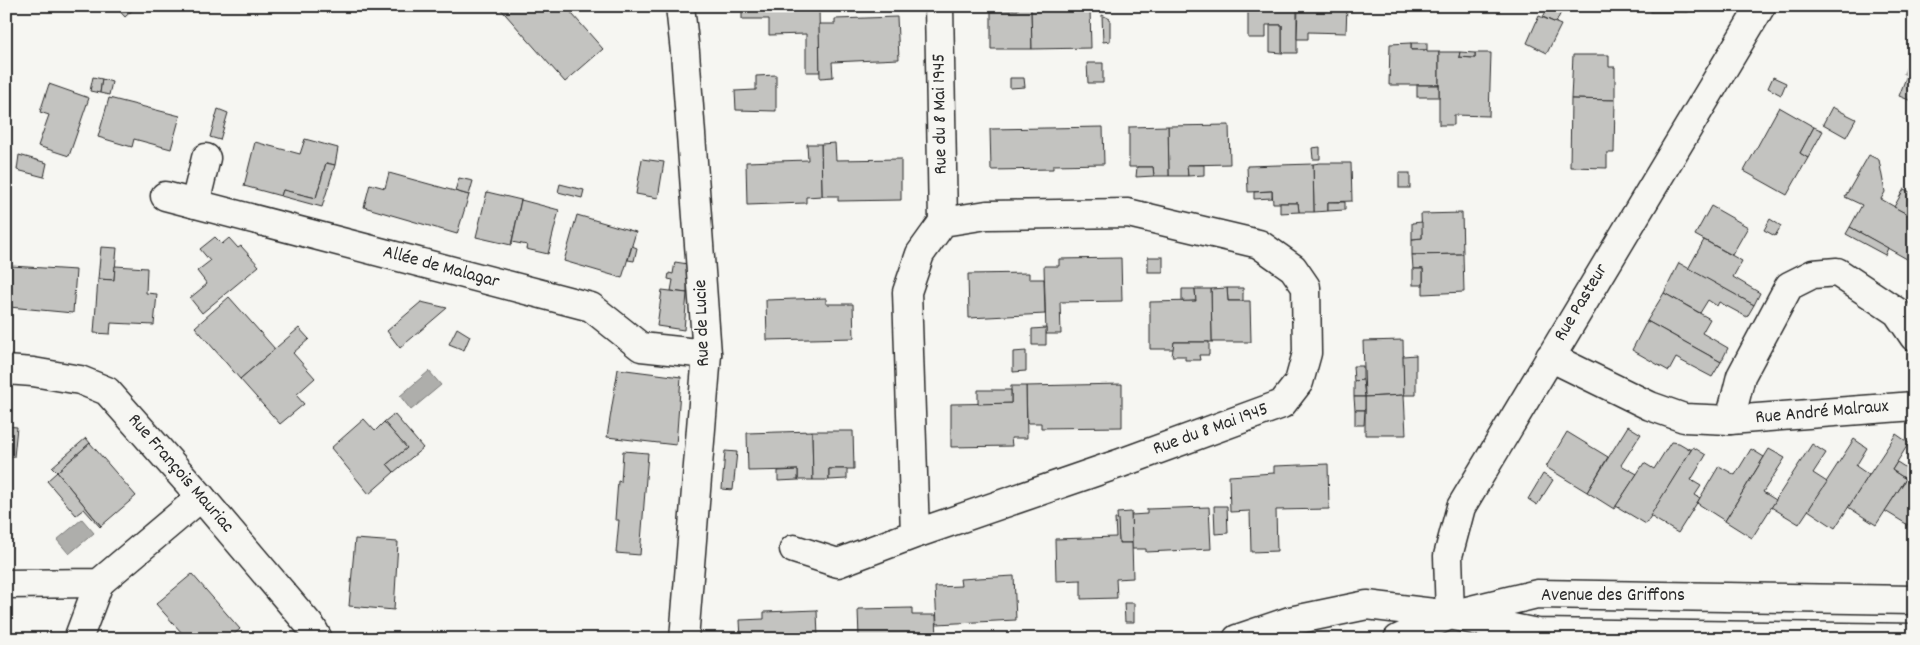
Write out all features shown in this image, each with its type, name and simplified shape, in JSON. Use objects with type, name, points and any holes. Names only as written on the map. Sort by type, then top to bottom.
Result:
[{"type":"street","name":"Rue de Lucie","points":[[680,6],[707,354],[684,639]]},
{"type":"street","name":"Rue du 8 Mai 1945","points":[[794,549],[838,563],[1282,404],[1299,382],[1307,354],[1306,287],[1293,268],[1259,244],[1128,213],[987,215],[944,222],[939,6]]},
{"type":"street","name":"Rue Pasteur","points":[[1450,615],[1448,556],[1461,507],[1761,6]]},
{"type":"street","points":[[195,204],[206,158]]},
{"type":"street","name":"Allée de Malagar","points":[[165,196],[591,306],[640,347],[707,354]]},
{"type":"street","points":[[915,534],[907,292],[920,254],[944,222]]},
{"type":"street","name":"Rue André Malraux","points":[[1730,420],[1741,376],[1789,286],[1813,274],[1837,272],[1897,312],[1914,336]]},
{"type":"street","name":"Rue André Malraux","points":[[1550,358],[1650,406],[1684,418],[1730,420],[1914,406]]},
{"type":"street","name":"Rue François Mauriac","points":[[6,370],[34,372],[80,380],[107,391],[312,628],[318,639]]},
{"type":"street","points":[[78,639],[99,583],[200,497]]},
{"type":"street","points":[[6,584],[99,583]]},
{"type":"street","name":"Avenue des Griffons","points":[[1450,615],[1537,594],[1914,600]]},
{"type":"street","points":[[1237,639],[1290,620],[1368,605],[1450,615]]},
{"type":"street","points":[[1398,639],[1450,615]]},
{"type":"street","name":"Avenue des Griffons","points":[[1450,615],[1537,633],[1914,638]]},
{"type":"shaded area","points":[[429,371],[441,385],[411,410],[400,396]]},
{"type":"shaded area","points":[[82,519],[94,533],[69,554],[57,540]]},
{"type":"building","points":[[115,6],[137,6],[125,17]]},
{"type":"building","points":[[498,6],[565,6],[603,49],[565,82]]},
{"type":"building","points":[[742,6],[819,6],[820,72],[806,72],[806,34],[769,35],[769,19],[742,19]]},
{"type":"building","points":[[998,6],[1018,6],[1018,10],[998,10]]},
{"type":"building","points":[[1018,6],[1031,6],[1032,49],[991,49],[991,10],[1018,10]]},
{"type":"building","points":[[1031,6],[1045,6],[1045,9],[1090,9],[1091,48],[1032,49]]},
{"type":"building","points":[[1045,6],[1064,6],[1064,9],[1045,9]]},
{"type":"building","points":[[1248,6],[1297,6],[1297,53],[1282,53],[1282,25],[1266,25],[1266,38],[1248,38]]},
{"type":"building","points":[[1298,6],[1347,6],[1346,33],[1308,32],[1308,39],[1297,39]]},
{"type":"building","points":[[1549,6],[1562,10],[1556,23],[1543,17]]},
{"type":"building","points":[[1651,6],[1688,6],[1688,12],[1651,12]]},
{"type":"building","points":[[1102,15],[1110,19],[1110,41],[1103,42]]},
{"type":"building","points":[[1539,16],[1561,25],[1547,53],[1527,43]]},
{"type":"building","points":[[897,17],[899,59],[832,62],[833,77],[820,78],[819,24],[835,24],[835,19]]},
{"type":"building","points":[[1270,25],[1282,25],[1282,53],[1270,52]]},
{"type":"building","points":[[1411,43],[1427,43],[1427,50],[1411,50]]},
{"type":"building","points":[[1411,43],[1411,50],[1439,52],[1439,85],[1389,85],[1390,44]]},
{"type":"building","points":[[1439,52],[1460,52],[1459,57],[1475,58],[1475,53],[1491,53],[1489,116],[1454,115],[1454,125],[1439,125]]},
{"type":"building","points":[[1460,52],[1475,53],[1475,58],[1459,57]]},
{"type":"building","points":[[1573,55],[1609,55],[1609,67],[1615,67],[1615,100],[1571,99]]},
{"type":"building","points":[[1910,58],[1914,59],[1914,102],[1899,96],[1907,75],[1904,74]]},
{"type":"building","points":[[1087,63],[1103,63],[1103,83],[1088,83]]},
{"type":"building","points":[[776,75],[776,111],[736,110],[735,91],[756,90],[756,76]]},
{"type":"building","points":[[93,77],[102,79],[100,93],[90,91]]},
{"type":"building","points":[[1773,77],[1786,83],[1781,95],[1768,88]]},
{"type":"building","points":[[1010,78],[1024,78],[1025,87],[1010,88]]},
{"type":"building","points":[[102,79],[112,82],[109,95],[100,93]]},
{"type":"building","points":[[49,84],[89,98],[69,156],[38,146],[49,115],[40,112]]},
{"type":"building","points":[[1417,85],[1439,85],[1439,97],[1417,97]]},
{"type":"building","points":[[109,98],[180,116],[171,149],[134,139],[132,147],[98,137]]},
{"type":"building","points":[[1571,99],[1615,100],[1614,153],[1607,153],[1607,168],[1570,167]]},
{"type":"building","points":[[1779,107],[1814,127],[1800,153],[1808,158],[1787,195],[1744,171]]},
{"type":"building","points":[[1832,107],[1856,119],[1846,137],[1823,124]]},
{"type":"building","points":[[218,109],[228,113],[220,140],[210,137]]},
{"type":"building","points":[[1229,125],[1230,164],[1187,165],[1188,176],[1169,176],[1168,126]]},
{"type":"building","points":[[1168,126],[1169,176],[1154,176],[1153,167],[1129,167],[1129,127]]},
{"type":"building","points":[[1103,127],[1104,164],[1053,165],[1053,169],[991,170],[990,129]]},
{"type":"building","points":[[1814,127],[1823,131],[1808,158],[1800,153]]},
{"type":"building","points":[[305,139],[338,148],[335,165],[326,163],[316,198],[283,190],[281,196],[244,186],[255,142],[300,154]]},
{"type":"building","points":[[835,143],[836,160],[901,159],[901,200],[838,201],[838,196],[822,196],[821,144]]},
{"type":"building","points":[[807,144],[821,144],[822,196],[806,197],[806,203],[747,205],[746,162],[808,160]]},
{"type":"building","points":[[1320,147],[1320,159],[1313,159],[1312,148]]},
{"type":"building","points":[[19,155],[47,163],[44,177],[17,170]]},
{"type":"building","points":[[1869,155],[1879,160],[1885,192],[1881,199],[1914,218],[1914,263],[1850,227],[1862,205],[1845,197]]},
{"type":"building","points":[[642,159],[664,162],[658,198],[636,194]]},
{"type":"building","points":[[326,163],[335,165],[322,207],[281,196],[283,190],[316,198]]},
{"type":"building","points":[[1351,163],[1352,201],[1328,202],[1328,211],[1314,212],[1313,164]]},
{"type":"building","points":[[1313,164],[1314,212],[1299,212],[1298,203],[1273,203],[1272,191],[1248,192],[1247,166]]},
{"type":"building","points":[[1187,165],[1204,165],[1204,175],[1188,176]]},
{"type":"building","points":[[1137,167],[1153,167],[1154,176],[1136,177]]},
{"type":"building","points":[[389,173],[469,195],[457,234],[364,207],[370,184],[385,188]]},
{"type":"building","points":[[1399,173],[1410,173],[1410,188],[1399,188]]},
{"type":"building","points":[[459,178],[473,181],[469,195],[455,191]]},
{"type":"building","points":[[560,184],[584,190],[582,198],[558,192]]},
{"type":"building","points":[[1904,189],[1914,194],[1914,210],[1911,216],[1894,207]]},
{"type":"building","points":[[1272,191],[1272,198],[1254,199],[1254,192]]},
{"type":"building","points":[[487,192],[521,200],[511,245],[476,237]]},
{"type":"building","points":[[521,200],[559,210],[548,254],[526,249],[527,245],[512,242]]},
{"type":"building","points":[[1328,202],[1345,202],[1345,210],[1328,211]]},
{"type":"building","points":[[1280,203],[1298,203],[1299,212],[1280,213]]},
{"type":"building","points":[[1711,206],[1748,227],[1732,255],[1695,235]]},
{"type":"building","points":[[1462,213],[1463,254],[1412,255],[1412,239],[1422,238],[1421,214]]},
{"type":"building","points":[[577,215],[636,232],[622,278],[564,261]]},
{"type":"building","points":[[1770,219],[1781,226],[1775,236],[1764,230]]},
{"type":"building","points":[[1422,222],[1422,238],[1412,239],[1412,223]]},
{"type":"building","points":[[1850,227],[1888,248],[1885,255],[1846,234]]},
{"type":"building","points":[[215,237],[222,244],[229,238],[238,248],[241,246],[259,266],[202,313],[190,298],[207,284],[197,271],[210,261],[200,249]]},
{"type":"building","points":[[1704,240],[1742,261],[1733,277],[1760,293],[1754,305],[1688,269]]},
{"type":"building","points":[[632,246],[637,248],[634,261],[628,260]]},
{"type":"building","points":[[101,247],[117,248],[114,280],[98,279]]},
{"type":"building","points":[[1463,254],[1464,292],[1423,294],[1423,269],[1413,269],[1412,255]]},
{"type":"building","points":[[1148,257],[1163,257],[1163,272],[1148,272]]},
{"type":"building","points":[[1121,258],[1122,301],[1060,302],[1061,334],[1046,334],[1044,266],[1059,266],[1059,259]]},
{"type":"building","points":[[675,262],[688,264],[687,293],[671,291],[673,280],[668,279],[669,273],[673,274]]},
{"type":"building","points":[[1679,263],[1754,305],[1747,317],[1719,302],[1717,306],[1708,300],[1700,313],[1664,293]]},
{"type":"building","points":[[11,266],[76,270],[73,313],[9,307]]},
{"type":"building","points":[[115,266],[147,268],[146,293],[157,294],[154,325],[111,323],[110,334],[94,333],[98,279],[114,280]]},
{"type":"building","points":[[1413,269],[1423,269],[1423,285],[1413,285]]},
{"type":"building","points":[[1029,273],[1029,279],[1044,279],[1045,314],[969,318],[968,274]]},
{"type":"building","points":[[1227,288],[1243,288],[1243,301],[1228,301]]},
{"type":"building","points":[[1227,288],[1228,301],[1250,301],[1251,342],[1212,342],[1211,289]]},
{"type":"building","points":[[1182,289],[1195,289],[1196,301],[1182,302]]},
{"type":"building","points":[[1195,289],[1211,289],[1212,342],[1174,342],[1174,349],[1150,349],[1150,302],[1196,301]]},
{"type":"building","points":[[662,290],[687,293],[684,330],[657,326]]},
{"type":"building","points":[[1664,293],[1710,319],[1702,333],[1728,348],[1721,362],[1647,321]]},
{"type":"building","points":[[229,297],[275,349],[240,379],[195,327]]},
{"type":"building","points":[[826,298],[826,304],[853,304],[854,338],[767,340],[766,300]]},
{"type":"building","points":[[421,302],[447,308],[400,348],[387,331]]},
{"type":"building","points":[[1647,321],[1721,362],[1712,377],[1676,358],[1669,371],[1632,350]]},
{"type":"building","points":[[299,328],[309,339],[293,353],[315,378],[296,395],[304,404],[280,424],[240,379]]},
{"type":"building","points":[[457,328],[470,336],[464,350],[449,344]]},
{"type":"building","points":[[1046,328],[1046,345],[1032,345],[1032,329]]},
{"type":"building","points":[[1403,340],[1404,395],[1365,397],[1363,341]]},
{"type":"building","points":[[1174,342],[1209,342],[1209,355],[1199,355],[1200,360],[1185,360],[1185,356],[1172,356]]},
{"type":"building","points":[[1026,351],[1026,371],[1013,372],[1013,352]]},
{"type":"building","points":[[1416,355],[1416,395],[1404,395],[1403,356]]},
{"type":"building","points":[[1353,366],[1363,366],[1363,380],[1354,381]]},
{"type":"building","points":[[618,369],[681,377],[676,445],[607,437]]},
{"type":"building","points":[[1363,380],[1365,397],[1354,397],[1354,381]]},
{"type":"building","points":[[1122,384],[1122,427],[1041,428],[1041,423],[1027,423],[1026,386]]},
{"type":"building","points":[[1011,386],[1026,386],[1027,438],[1011,438],[1012,446],[951,447],[951,404],[1011,403]]},
{"type":"building","points":[[978,390],[1011,390],[1011,403],[978,404]]},
{"type":"building","points":[[1404,395],[1406,435],[1365,435],[1365,397]]},
{"type":"building","points":[[1354,397],[1365,397],[1365,410],[1355,410]]},
{"type":"building","points":[[1355,410],[1365,410],[1364,425],[1355,425]]},
{"type":"building","points":[[394,414],[423,448],[394,472],[387,464],[407,448],[384,422]]},
{"type":"building","points":[[364,419],[375,431],[384,422],[407,448],[387,464],[394,472],[369,494],[331,448]]},
{"type":"building","points":[[6,426],[17,427],[14,457],[6,457]]},
{"type":"building","points":[[1628,426],[1641,434],[1621,465],[1637,474],[1614,509],[1587,492]]},
{"type":"building","points":[[812,431],[813,480],[798,480],[798,470],[748,471],[747,433]]},
{"type":"building","points":[[812,431],[853,431],[854,469],[829,469],[829,480],[813,480]]},
{"type":"building","points":[[1567,432],[1608,457],[1587,492],[1546,467]]},
{"type":"building","points":[[1896,434],[1909,443],[1892,470],[1906,479],[1876,525],[1848,507]]},
{"type":"building","points":[[86,438],[90,443],[57,472],[52,467]]},
{"type":"building","points":[[1854,439],[1867,448],[1856,466],[1869,475],[1835,528],[1808,510]]},
{"type":"building","points":[[1671,442],[1679,443],[1691,450],[1646,524],[1616,506],[1644,463],[1654,469]]},
{"type":"building","points":[[90,443],[136,496],[101,526],[57,472]]},
{"type":"building","points":[[1812,444],[1826,453],[1813,473],[1827,482],[1799,524],[1771,507]]},
{"type":"building","points":[[1693,447],[1706,455],[1691,480],[1701,486],[1695,495],[1700,498],[1678,533],[1650,516]]},
{"type":"building","points":[[1751,449],[1764,457],[1725,521],[1697,503],[1719,466],[1735,475]]},
{"type":"building","points":[[1769,449],[1785,458],[1763,492],[1776,500],[1752,538],[1725,521]]},
{"type":"building","points":[[623,451],[648,453],[640,555],[616,553],[619,520],[615,520],[618,481],[621,482]]},
{"type":"building","points":[[725,451],[737,452],[733,490],[722,489]]},
{"type":"building","points":[[1897,462],[1911,471],[1906,479],[1892,470]]},
{"type":"building","points":[[1328,464],[1329,509],[1276,510],[1277,551],[1251,552],[1250,511],[1230,512],[1229,476],[1274,473],[1274,466]]},
{"type":"building","points":[[1914,467],[1914,528],[1913,528],[1885,511]]},
{"type":"building","points":[[829,469],[847,469],[847,479],[829,480]]},
{"type":"building","points":[[798,470],[798,480],[778,481],[778,471]]},
{"type":"building","points":[[57,472],[100,527],[84,509],[76,515],[47,481]]},
{"type":"building","points":[[1543,474],[1553,480],[1537,505],[1528,499]]},
{"type":"building","points":[[1214,506],[1227,506],[1228,533],[1215,534]]},
{"type":"building","points":[[1209,507],[1211,549],[1146,552],[1146,549],[1132,549],[1131,515],[1147,514],[1147,509]]},
{"type":"building","points":[[1131,512],[1132,543],[1119,543],[1117,513]]},
{"type":"building","points":[[1115,519],[1118,519],[1119,543],[1132,543],[1133,578],[1116,579],[1117,598],[1081,599],[1081,580],[1056,581],[1055,539],[1116,537]]},
{"type":"building","points":[[355,539],[398,542],[394,610],[349,606]]},
{"type":"building","points":[[192,574],[240,629],[229,639],[175,639],[182,633],[156,604]]},
{"type":"building","points":[[1014,576],[1016,620],[937,624],[935,587],[961,586],[960,579]]},
{"type":"building","points":[[1124,603],[1134,603],[1134,622],[1125,622]]},
{"type":"building","points":[[912,608],[912,615],[936,615],[937,639],[859,639],[858,609]]},
{"type":"building","points":[[817,610],[818,639],[741,639],[740,620],[764,619],[764,612]]}]
